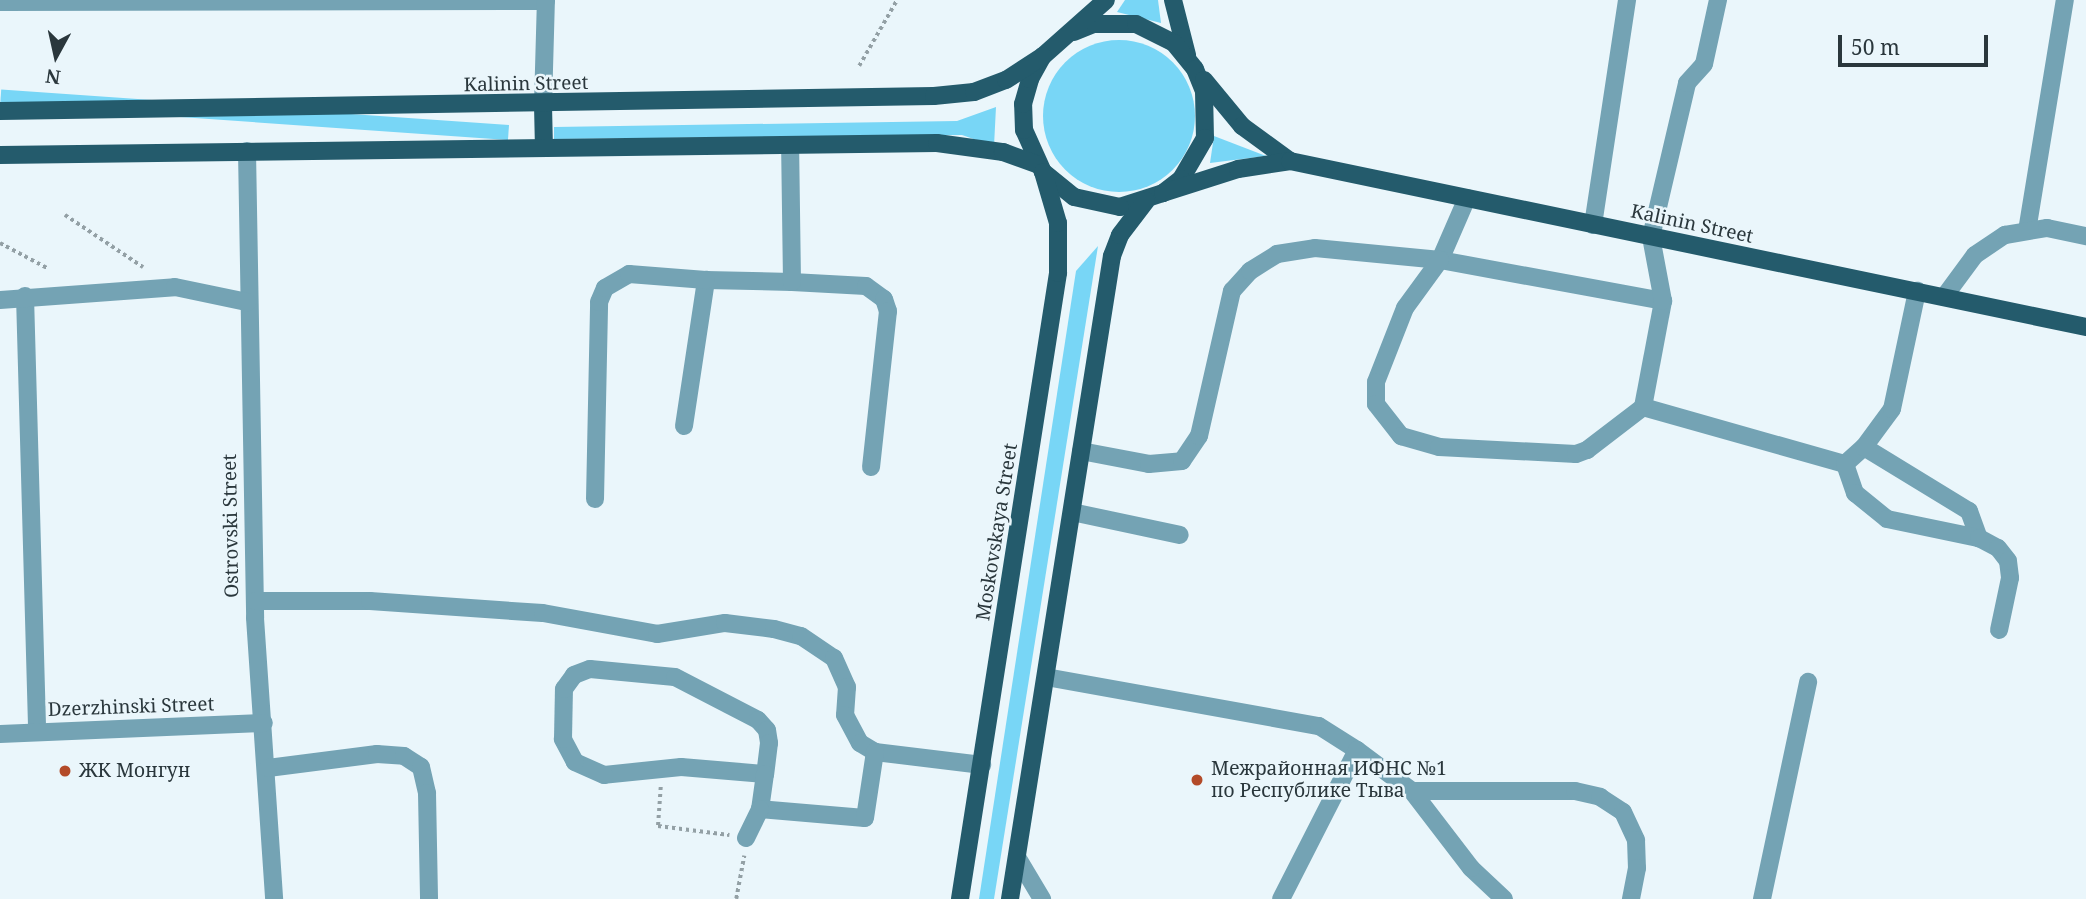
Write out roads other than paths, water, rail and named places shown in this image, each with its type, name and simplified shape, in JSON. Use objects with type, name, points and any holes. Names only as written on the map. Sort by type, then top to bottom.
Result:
[{"type":"main road","points":[[1040,168],[1024,130],[1023,104],[1030,79],[1043,56],[1074,32],[1106,0]]},
{"type":"main road","points":[[0,155],[790,145],[976,146],[1040,168],[1074,197],[1097,205],[1120,206],[1146,201],[1163,193],[1181,179],[1205,138],[1206,102],[1173,0]]},
{"type":"main road","points":[[1074,32],[1094,24],[1136,24],[1174,43],[1192,63]]},
{"type":"main road","name":"Kalinin Street","points":[[0,111],[934,96],[995,84],[1043,56]]},
{"type":"main road","name":"Kalinin Street","points":[[1192,63],[1242,126],[1290,161]]},
{"type":"main road","points":[[543,104],[544,148]]},
{"type":"main road","name":"Kalinin Street","points":[[1163,193],[1238,169],[1290,161],[2086,327]]},
{"type":"main road","name":"Moskovskaya Street","points":[[960,899],[1058,273],[1058,223],[1040,168]]},
{"type":"main road","points":[[1010,899],[1112,257],[1120,235],[1146,201]]},
{"type":"street","points":[[0,2],[546,0],[543,104]]},
{"type":"street","points":[[1593,225],[1627,0]]},
{"type":"street","points":[[1466,198],[1440,260],[1405,308],[1376,382],[1376,404],[1401,436],[1439,447],[1576,454],[1643,407],[1663,301],[1651,237],[1687,83],[1704,64],[1718,0]]},
{"type":"street","points":[[2027,231],[2065,0]]},
{"type":"street","points":[[790,145],[792,282]]},
{"type":"street","name":"Ostrovski Street","points":[[247,151],[247,302],[254,601],[268,768],[274,899]]},
{"type":"street","points":[[1944,297],[1975,255],[2005,235],[2047,228],[2086,236]]},
{"type":"street","points":[[1082,451],[1149,464],[1182,461],[1199,436],[1232,290],[1250,271],[1277,254],[1315,248],[1440,260],[1663,301]]},
{"type":"street","points":[[596,499],[599,302],[605,288],[629,274],[866,286],[878,290],[888,311],[871,467]]},
{"type":"street","points":[[684,426],[706,280]]},
{"type":"street","points":[[0,300],[25,296],[175,287],[247,302]]},
{"type":"street","points":[[1845,464],[1864,447],[1892,409],[1917,291]]},
{"type":"street","points":[[25,296],[37,732]]},
{"type":"street","points":[[1643,407],[1845,464]]},
{"type":"street","points":[[1864,447],[1969,511],[1979,538]]},
{"type":"street","points":[[1845,464],[1855,493],[1886,519],[1979,538],[1998,548],[2008,561],[2011,578],[1999,630]]},
{"type":"street","points":[[1072,512],[1180,535]]},
{"type":"street","points":[[254,601],[370,601],[543,613],[657,634],[725,623],[774,629],[802,636],[834,658],[847,687],[845,715],[860,743],[875,752],[982,765]]},
{"type":"street","points":[[746,838],[760,809],[765,774],[767,730],[758,720],[676,677],[609,669],[574,675],[562,700],[564,739],[575,762],[604,775],[663,769],[765,774]]},
{"type":"street","points":[[1046,677],[1319,726],[1412,791],[1471,868],[1505,899]]},
{"type":"street","points":[[1762,899],[1808,682]]},
{"type":"street","name":"Dzerzhinski Street","points":[[0,734],[264,723]]},
{"type":"street","points":[[1281,899],[1357,750]]},
{"type":"street","points":[[760,809],[865,818],[875,752]]},
{"type":"street","points":[[268,768],[377,754],[404,756],[421,767],[427,793],[429,899]]},
{"type":"street","points":[[1412,791],[1575,791],[1600,797],[1623,812],[1636,840],[1637,868],[1631,899]]},
{"type":"street","points":[[1017,857],[1042,899]]},
{"type":"place","name":"ЖК Монгун","points":[[65,771]]},
{"type":"place","name":"Межрайонная ИФНС №1 по Республике Тыва","points":[[1197,780]]}]
